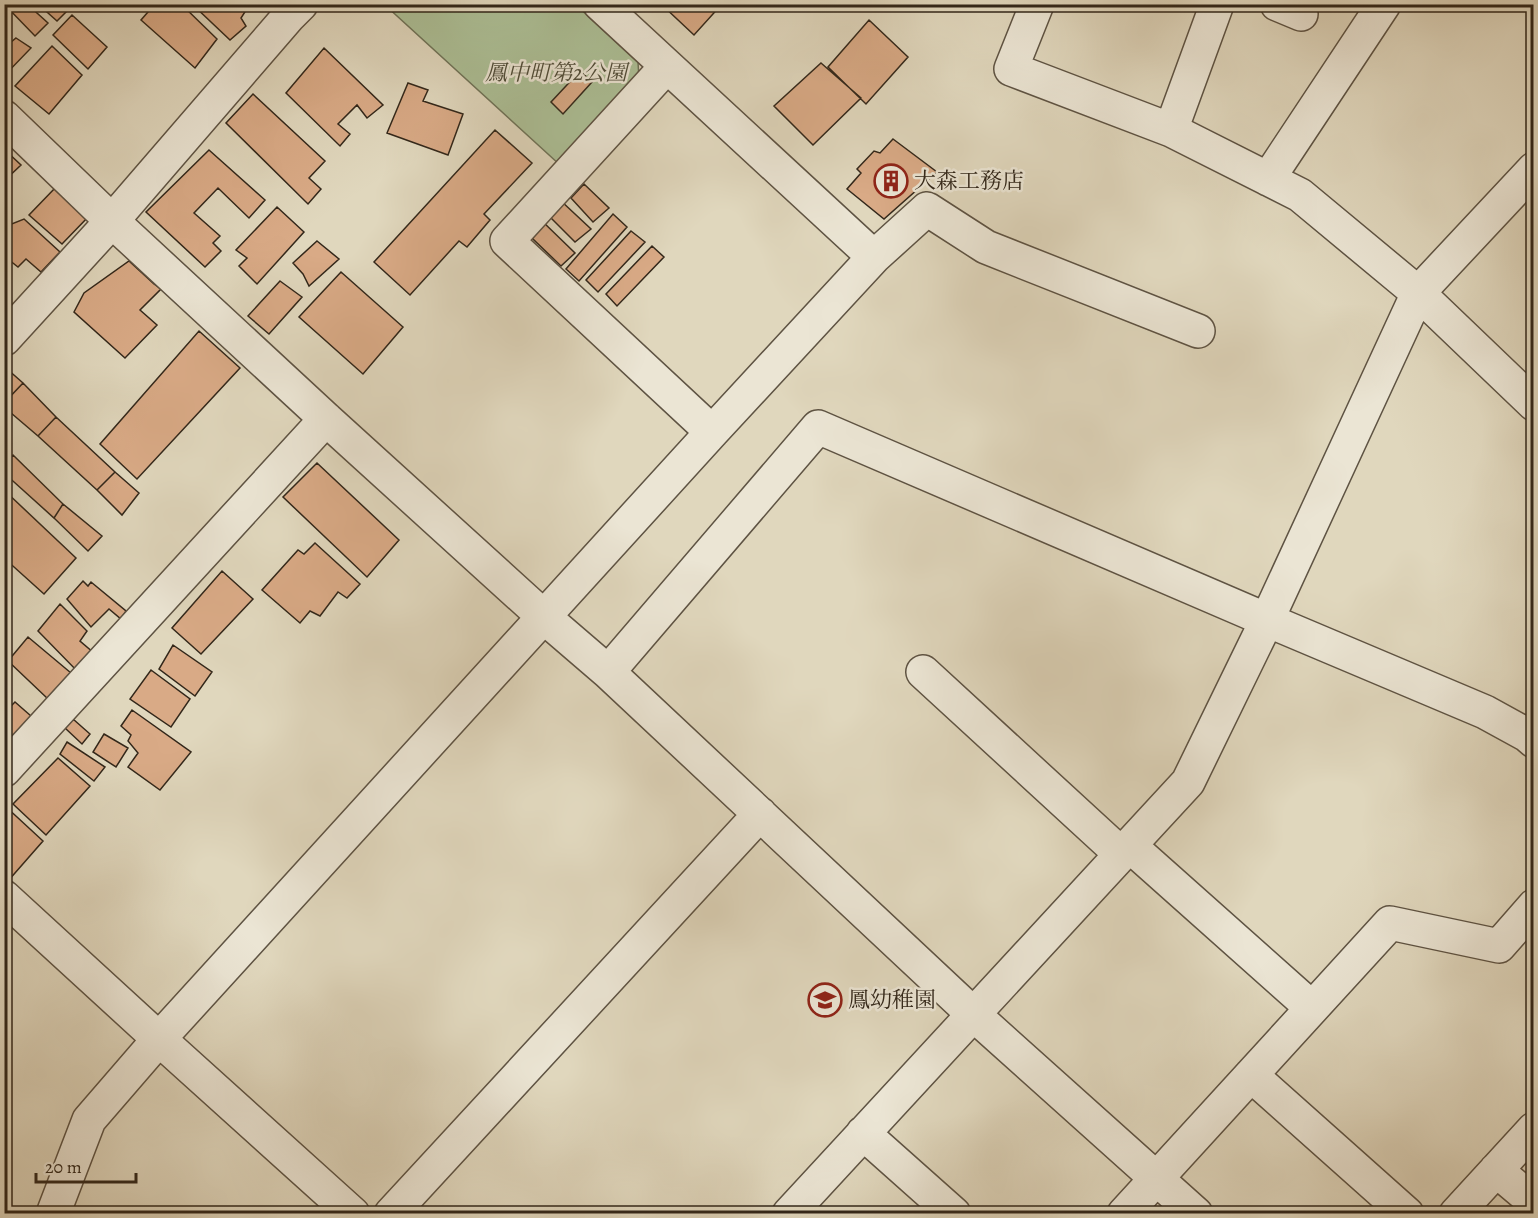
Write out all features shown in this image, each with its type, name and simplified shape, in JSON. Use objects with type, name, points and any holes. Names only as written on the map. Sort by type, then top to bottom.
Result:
[{"type":"street","points":[[4,339],[112,221],[301,4]]},
{"type":"street","points":[[600,4],[874,257]]},
{"type":"street","points":[[1037,4],[1011,69],[1171,130],[1300,195],[1418,294],[1533,404]]},
{"type":"street","points":[[1171,130],[1217,4]]},
{"type":"street","points":[[1268,179],[1384,4]]},
{"type":"street","points":[[666,66],[507,241],[712,432]]},
{"type":"street","points":[[4,117],[112,221],[326,419],[544,617],[608,672],[973,1014],[1196,1214]]},
{"type":"street","points":[[789,1214],[1188,782],[1267,620],[1418,294],[1533,169]]},
{"type":"street","points":[[53,1214],[89,1120],[159,1039],[712,432],[874,257],[927,209],[986,247],[1198,331]]},
{"type":"street","points":[[4,770],[326,419]]},
{"type":"street","points":[[608,672],[818,427],[1485,712],[1527,735],[1533,741]]},
{"type":"street","points":[[923,672],[1125,849],[1312,1008]]},
{"type":"street","points":[[391,1214],[760,814]]},
{"type":"street","points":[[4,897],[353,1214]]},
{"type":"street","points":[[1124,1214],[1390,923],[1498,946],[1533,906]]},
{"type":"street","points":[[1251,1076],[1407,1214]]},
{"type":"street","points":[[1456,1214],[1533,1129]]},
{"type":"street","points":[[863,1133],[954,1214]]},
{"type":"street","points":[[1496,1170],[1533,1202]]},
{"type":"green space","name":"鳳中町第2公園","points":[[385,5],[576,5],[638,62],[639,79],[560,165]]},
{"type":"building","points":[[4,4],[27,4],[48,23],[35,36]]},
{"type":"building","points":[[38,4],[65,4],[70,8],[57,21]]},
{"type":"building","points":[[155,4],[181,4],[217,39],[195,68],[141,20]]},
{"type":"building","points":[[192,4],[250,4],[241,18],[246,26],[230,40]]},
{"type":"building","points":[[661,4],[722,4],[694,35]]},
{"type":"building","points":[[72,15],[107,47],[88,69],[53,35]]},
{"type":"building","points":[[869,20],[908,57],[866,104],[828,67]]},
{"type":"building","points":[[16,38],[31,48],[4,76],[4,48]]},
{"type":"building","points":[[52,46],[82,75],[49,114],[15,86]]},
{"type":"building","points":[[324,48],[383,105],[367,118],[357,105],[338,124],[350,134],[340,146],[286,93]]},
{"type":"building","points":[[821,63],[861,98],[813,145],[774,106]]},
{"type":"building","points":[[580,71],[592,82],[563,114],[551,102]]},
{"type":"building","points":[[408,83],[428,90],[423,101],[463,114],[448,155],[387,133]]},
{"type":"building","points":[[253,94],[325,161],[309,178],[321,189],[308,204],[226,123]]},
{"type":"building","points":[[495,130],[532,163],[484,214],[490,220],[467,247],[459,241],[410,295],[374,262]]},
{"type":"building","name":"大森工務店","points":[[893,139],[937,172],[884,219],[847,189],[861,173],[857,169],[874,151],[880,153]]},
{"type":"building","points":[[4,149],[21,165],[4,181]]},
{"type":"building","points":[[209,150],[265,200],[249,218],[218,188],[194,213],[220,236],[213,243],[221,251],[205,267],[146,212]]},
{"type":"building","points":[[584,184],[609,208],[593,222],[571,198]]},
{"type":"building","points":[[56,187],[89,216],[62,244],[29,215]]},
{"type":"building","points":[[560,200],[591,229],[575,242],[548,215]]},
{"type":"building","points":[[277,207],[304,232],[257,284],[239,266],[247,258],[236,250]]},
{"type":"building","points":[[613,214],[627,227],[579,281],[566,269]]},
{"type":"building","points":[[24,219],[60,252],[41,272],[26,259],[18,267],[4,256],[4,227]]},
{"type":"building","points":[[541,220],[575,253],[561,266],[533,239],[531,229]]},
{"type":"building","points":[[631,231],[645,242],[598,292],[586,280]]},
{"type":"building","points":[[317,241],[339,259],[309,286],[303,274],[293,263]]},
{"type":"building","points":[[652,246],[664,257],[617,306],[606,294]]},
{"type":"building","points":[[129,261],[161,289],[140,310],[157,325],[125,358],[74,312],[84,293]]},
{"type":"building","points":[[341,272],[403,327],[363,374],[299,317]]},
{"type":"building","points":[[280,281],[302,297],[269,334],[248,316]]},
{"type":"building","points":[[199,331],[240,368],[137,479],[100,444]]},
{"type":"building","points":[[6,368],[23,383],[4,403],[4,370]]},
{"type":"building","points":[[23,383],[56,417],[38,436],[4,407],[4,403]]},
{"type":"building","points":[[56,417],[115,472],[97,490],[38,436]]},
{"type":"building","points":[[13,455],[63,504],[54,518],[4,473],[4,465]]},
{"type":"building","points":[[317,463],[399,540],[367,577],[283,497]]},
{"type":"building","points":[[115,472],[139,493],[122,515],[97,490]]},
{"type":"building","points":[[4,490],[76,558],[44,594],[4,558]]},
{"type":"building","points":[[63,504],[102,536],[88,551],[54,518]]},
{"type":"building","points":[[315,543],[360,584],[347,598],[338,592],[320,616],[310,611],[300,623],[262,590],[298,550],[304,554]]},
{"type":"building","points":[[222,571],[253,599],[201,654],[172,628]]},
{"type":"building","points":[[83,581],[88,586],[91,582],[126,611],[121,619],[109,609],[91,627],[67,599]]},
{"type":"building","points":[[60,604],[87,631],[80,641],[94,653],[78,672],[38,631]]},
{"type":"building","points":[[28,637],[71,673],[48,699],[8,661]]},
{"type":"building","points":[[173,645],[212,672],[195,696],[159,669]]},
{"type":"building","points":[[151,670],[190,699],[171,727],[130,699]]},
{"type":"building","points":[[15,702],[39,723],[4,761],[4,713]]},
{"type":"building","points":[[132,710],[191,752],[160,790],[128,767],[138,753],[128,741],[131,735],[121,726]]},
{"type":"building","points":[[73,719],[90,734],[82,744],[65,728]]},
{"type":"building","points":[[104,734],[128,748],[116,767],[93,752]]},
{"type":"building","points":[[67,742],[105,767],[94,781],[60,754]]},
{"type":"building","points":[[58,758],[90,786],[46,835],[13,804]]},
{"type":"building","points":[[4,805],[43,841],[8,881],[4,878]]},
{"type":"place","name":"大森工務店","points":[[891,181]]},
{"type":"place","name":"鳳幼稚園","points":[[825,1000]]}]
